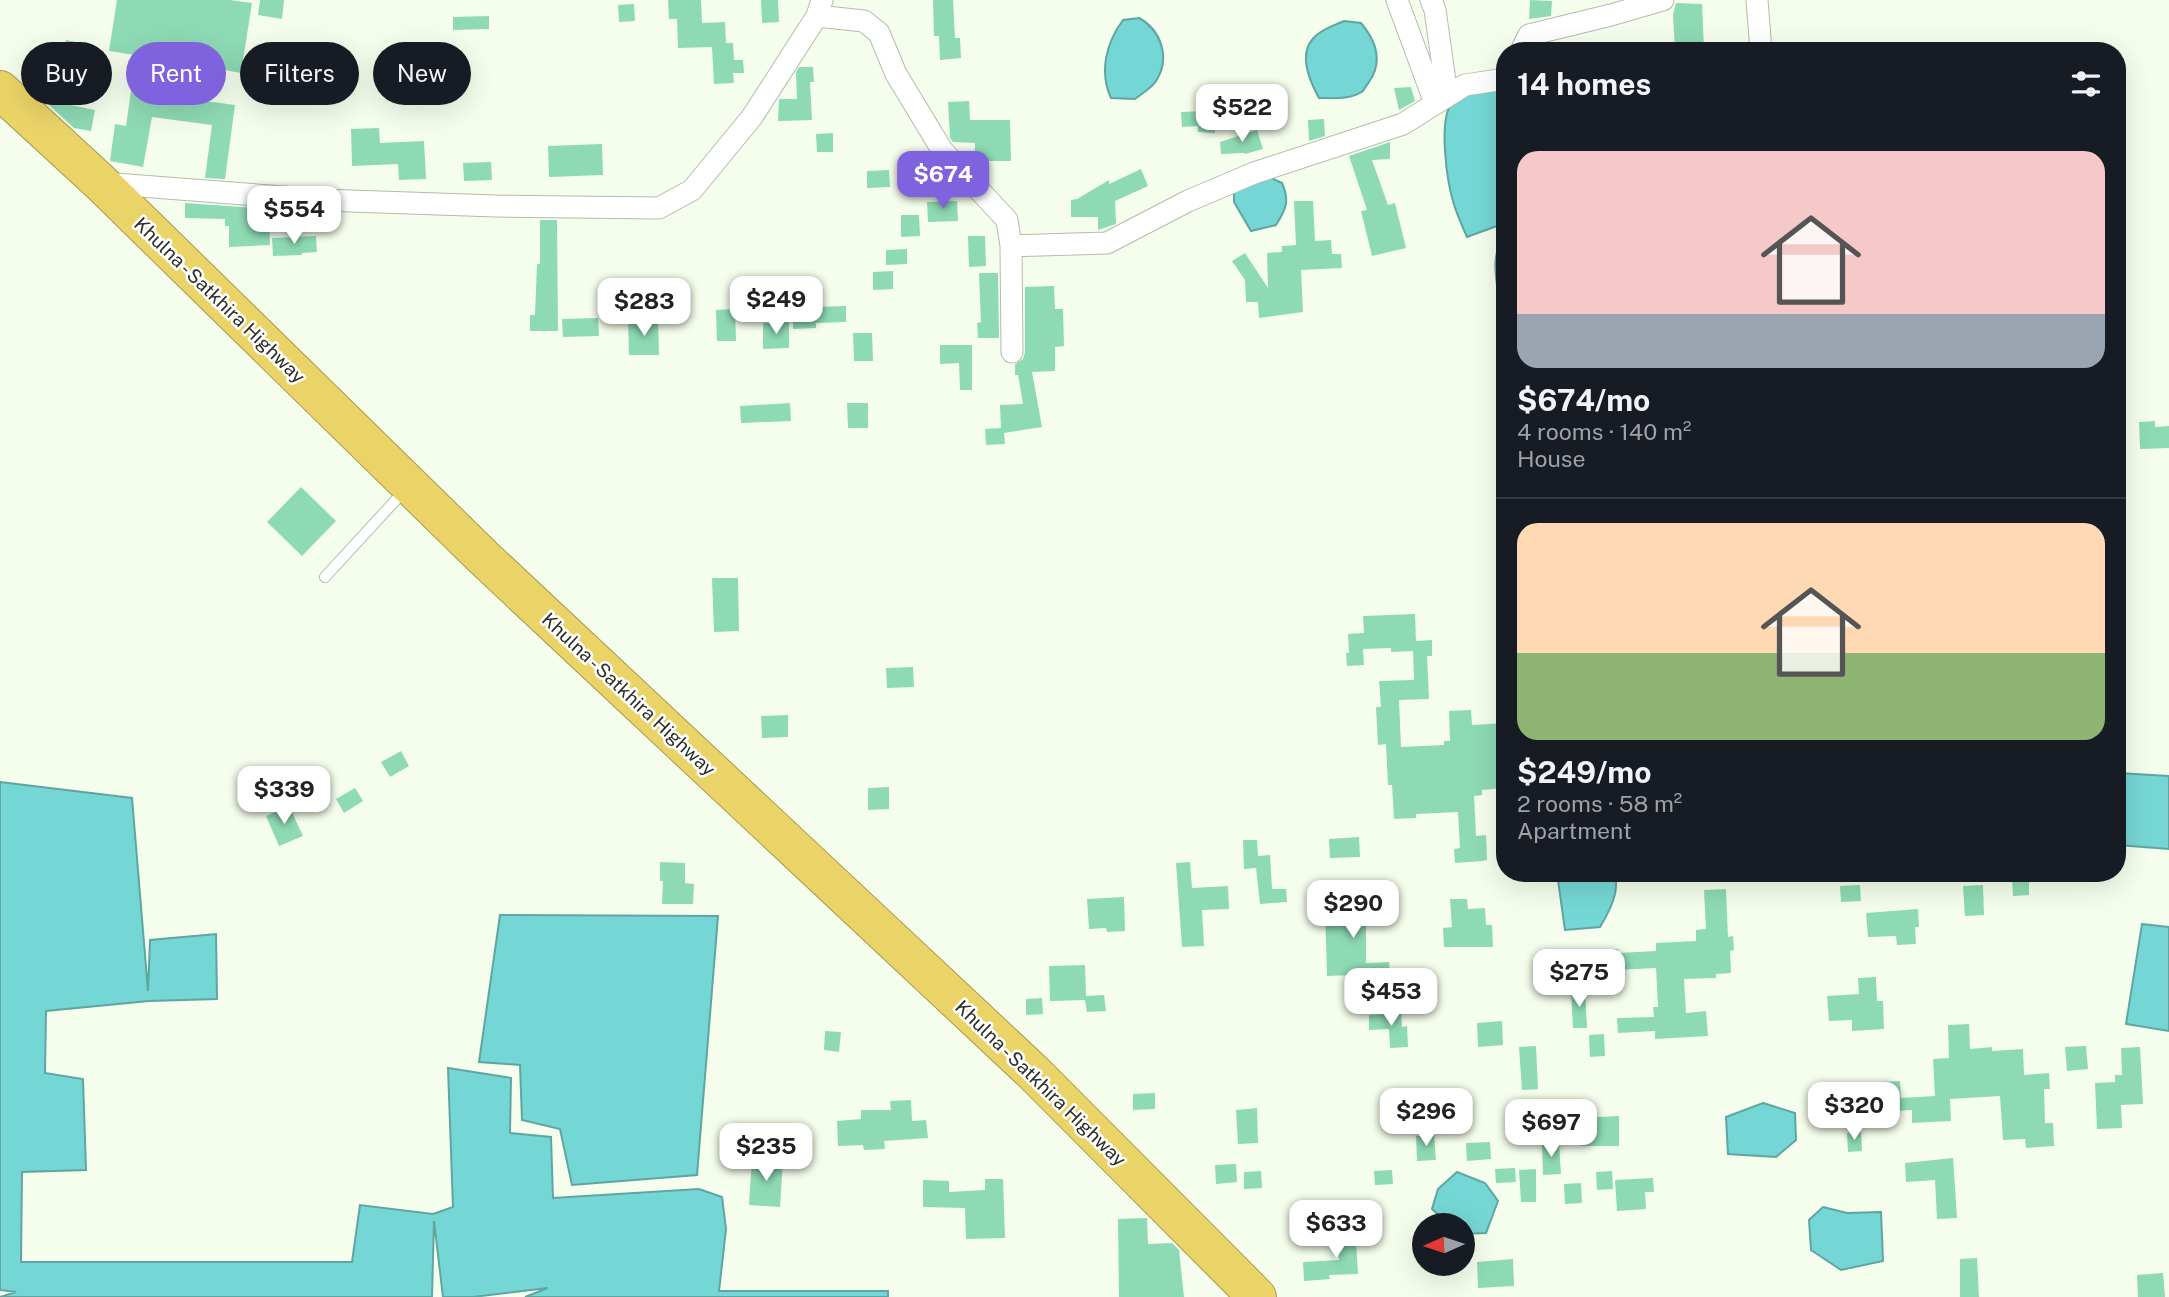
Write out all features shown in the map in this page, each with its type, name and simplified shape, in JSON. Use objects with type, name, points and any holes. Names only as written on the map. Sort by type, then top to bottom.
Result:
[{"type":"highway","name":"Khulna - Satkhira Highway","points":[[0,92],[100,182],[484,558],[1035,1074],[1257,1297]]},
{"type":"street","points":[[1397,0],[1441,99]]},
{"type":"street","points":[[1431,0],[1435,10],[1441,99]]},
{"type":"street","points":[[1526,42],[1529,35],[1662,0]]},
{"type":"street","points":[[1757,0],[1760,42]]},
{"type":"street","points":[[100,182],[322,200],[659,208],[692,190],[752,117],[819,8],[864,20],[879,33],[896,74],[942,150],[1007,220],[1011,246],[1012,352]]},
{"type":"street","points":[[1011,246],[1107,243],[1188,201],[1254,173],[1403,124],[1465,85],[1496,80]]},
{"type":"lane","points":[[325,578],[409,485]]},
{"type":"water","points":[[1139,18],[1147,23],[1158,37],[1163,54],[1160,72],[1152,86],[1135,99],[1111,98],[1105,68],[1112,38],[1123,20]]},
{"type":"water","points":[[1344,21],[1361,23],[1366,30],[1374,44],[1376,67],[1363,91],[1358,94],[1341,98],[1319,98],[1308,74],[1307,48],[1321,32]]},
{"type":"water","points":[[1496,90],[1496,226],[1467,237],[1454,206],[1448,180],[1445,122],[1456,99]]},
{"type":"water","points":[[1265,175],[1282,183],[1286,205],[1276,225],[1251,231],[1234,202],[1234,190]]},
{"type":"water","points":[[2126,773],[2169,776],[2169,849],[2126,846]]},
{"type":"water","points":[[0,782],[132,798],[148,991],[150,940],[216,934],[217,999],[149,1001],[46,1011],[45,1073],[83,1079],[86,1170],[22,1172],[21,1262],[352,1262],[360,1205],[433,1214],[453,1207],[448,1068],[511,1078],[510,1133],[551,1137],[553,1198],[699,1189],[722,1197],[726,1229],[719,1291],[888,1291],[888,1297],[525,1297],[548,1288],[473,1297],[443,1297],[434,1221],[432,1297],[0,1297],[16,1292],[0,1290]]},
{"type":"water","points":[[1558,882],[1616,882],[1615,894],[1600,927],[1565,930]]},
{"type":"water","points":[[500,915],[718,916],[697,1175],[572,1185],[560,1129],[522,1120],[520,1065],[479,1062]]},
{"type":"water","points":[[2142,924],[2169,927],[2169,1031],[2126,1024]]},
{"type":"water","points":[[1763,1103],[1795,1113],[1796,1140],[1776,1157],[1728,1154],[1726,1117]]},
{"type":"water","points":[[1457,1172],[1485,1183],[1498,1201],[1486,1233],[1475,1233],[1475,1213],[1436,1213],[1432,1209],[1438,1189]]},
{"type":"water","points":[[1823,1207],[1847,1213],[1881,1212],[1883,1261],[1841,1270],[1811,1250],[1809,1220]]},
{"type":"building","points":[[117,0],[230,0],[252,3],[246,42],[240,42],[240,73],[226,70],[226,42],[126,42],[126,54],[112,51],[110,42]]},
{"type":"building","points":[[260,0],[284,0],[282,19],[258,15]]},
{"type":"building","points":[[668,0],[701,0],[702,23],[725,22],[726,43],[733,43],[734,60],[743,60],[744,73],[733,73],[734,83],[714,84],[712,47],[678,48],[677,19],[669,19]]},
{"type":"building","points":[[761,0],[778,0],[779,22],[762,23]]},
{"type":"building","points":[[933,0],[953,0],[955,38],[960,38],[961,58],[940,60],[939,36],[934,36]]},
{"type":"building","points":[[1530,0],[1552,1],[1551,16],[1529,19]]},
{"type":"building","points":[[1676,3],[1702,4],[1704,42],[1675,42],[1673,15]]},
{"type":"building","points":[[634,4],[635,21],[619,22],[618,5]]},
{"type":"building","points":[[489,16],[489,29],[453,30],[453,17]]},
{"type":"building","points":[[799,67],[813,67],[814,82],[810,82],[812,120],[778,121],[779,99],[797,99],[796,72]]},
{"type":"building","points":[[1411,87],[1415,101],[1399,110],[1394,88]]},
{"type":"building","points":[[1212,88],[1215,133],[1198,132],[1198,126],[1182,127],[1181,112],[1203,111],[1197,92]]},
{"type":"building","points":[[1280,93],[1281,117],[1217,121],[1217,117],[1264,101],[1263,94]]},
{"type":"building","points":[[969,101],[970,120],[1010,120],[1011,161],[975,161],[975,143],[953,142],[950,138],[948,102]]},
{"type":"building","points":[[49,105],[71,105],[95,110],[91,131],[74,128]]},
{"type":"building","points":[[129,105],[235,105],[225,179],[205,178],[212,125],[152,117],[143,167],[110,161],[115,124],[126,126]]},
{"type":"building","points":[[1324,119],[1325,136],[1309,141],[1308,120]]},
{"type":"building","points":[[379,128],[380,143],[424,141],[426,179],[399,180],[398,164],[352,166],[351,129]]},
{"type":"building","points":[[1257,130],[1263,149],[1245,154],[1221,154],[1220,142]]},
{"type":"building","points":[[833,133],[833,152],[817,152],[816,134]]},
{"type":"building","points":[[1390,142],[1390,159],[1372,160],[1388,205],[1395,203],[1406,248],[1372,256],[1361,211],[1367,210],[1349,156]]},
{"type":"building","points":[[602,144],[603,175],[549,177],[548,146]]},
{"type":"building","points":[[491,162],[492,180],[464,181],[463,163]]},
{"type":"building","points":[[1141,169],[1148,186],[1115,201],[1116,224],[1098,230],[1098,217],[1071,217],[1071,200],[1109,180],[1109,184]]},
{"type":"building","points":[[889,170],[890,187],[867,188],[867,171]]},
{"type":"building","points":[[957,201],[958,221],[928,222],[927,202]]},
{"type":"building","points":[[1294,201],[1313,201],[1315,241],[1331,240],[1332,254],[1341,254],[1342,268],[1301,270],[1303,312],[1259,318],[1258,302],[1246,302],[1245,280],[1232,261],[1245,253],[1268,288],[1267,253],[1282,252],[1282,246],[1296,245]]},
{"type":"building","points":[[185,203],[269,209],[270,245],[229,247],[229,226],[225,226],[225,219],[185,218]]},
{"type":"building","points":[[901,215],[919,215],[920,236],[901,237]]},
{"type":"building","points":[[540,220],[557,220],[558,331],[530,331],[530,315],[535,315],[537,264],[540,264]]},
{"type":"building","points":[[316,236],[317,252],[273,256],[272,238]]},
{"type":"building","points":[[968,236],[985,236],[986,266],[969,267]]},
{"type":"building","points":[[907,249],[907,264],[886,265],[886,250]]},
{"type":"building","points":[[893,271],[893,289],[873,290],[873,272]]},
{"type":"building","points":[[979,273],[998,273],[999,338],[978,338],[977,323],[981,322]]},
{"type":"building","points":[[1054,286],[1055,309],[1063,309],[1064,346],[1055,347],[1055,371],[1032,372],[1042,427],[1004,433],[1005,444],[986,445],[985,429],[1001,428],[1000,405],[1023,404],[1018,375],[1015,375],[1015,364],[1023,359],[1025,352],[1025,287]]},
{"type":"building","points":[[793,303],[816,303],[816,307],[846,306],[846,322],[816,323],[816,328],[793,329]]},
{"type":"building","points":[[735,309],[736,341],[717,341],[716,310]]},
{"type":"building","points":[[598,318],[599,336],[563,337],[562,319]]},
{"type":"building","points":[[658,320],[659,355],[629,355],[628,321]]},
{"type":"building","points":[[789,322],[789,348],[763,349],[763,323]]},
{"type":"building","points":[[853,333],[872,333],[873,361],[854,361]]},
{"type":"building","points":[[940,345],[972,345],[972,390],[960,390],[959,363],[940,364]]},
{"type":"building","points":[[790,403],[791,421],[741,423],[740,406]]},
{"type":"building","points":[[847,403],[868,403],[868,428],[848,428]]},
{"type":"building","points":[[2155,421],[2155,427],[2169,426],[2169,448],[2140,449],[2139,422]]},
{"type":"building","points":[[301,487],[336,521],[302,556],[267,522]]},
{"type":"building","points":[[712,578],[738,578],[739,631],[714,632]]},
{"type":"building","points":[[1415,614],[1416,641],[1432,640],[1432,656],[1427,656],[1429,699],[1399,700],[1401,747],[1444,745],[1444,741],[1450,741],[1449,711],[1471,710],[1472,725],[1496,724],[1496,789],[1482,790],[1482,795],[1474,796],[1476,836],[1486,835],[1487,860],[1455,863],[1454,849],[1460,848],[1458,812],[1416,814],[1416,818],[1394,819],[1392,785],[1388,785],[1386,744],[1378,745],[1376,707],[1381,707],[1379,681],[1414,680],[1413,651],[1391,652],[1391,648],[1363,649],[1364,665],[1347,666],[1348,634],[1364,633],[1363,616]]},
{"type":"building","points":[[913,667],[914,687],[887,688],[886,668]]},
{"type":"building","points":[[788,715],[788,737],[762,738],[761,716]]},
{"type":"building","points":[[401,751],[409,766],[390,777],[381,762]]},
{"type":"building","points":[[889,787],[889,809],[868,810],[868,788]]},
{"type":"building","points":[[355,788],[363,801],[344,813],[336,799]]},
{"type":"building","points":[[289,806],[303,836],[279,846],[266,816]]},
{"type":"building","points":[[1359,837],[1360,857],[1330,858],[1329,839]]},
{"type":"building","points":[[1243,840],[1257,840],[1258,856],[1270,855],[1272,889],[1286,889],[1287,902],[1260,904],[1256,868],[1244,869]]},
{"type":"building","points":[[660,862],[685,863],[685,883],[694,884],[693,904],[662,904]]},
{"type":"building","points":[[1190,862],[1192,888],[1228,886],[1229,909],[1202,910],[1204,946],[1182,947],[1176,863]]},
{"type":"building","points":[[2012,882],[2029,882],[2029,895],[2013,896]]},
{"type":"building","points":[[1860,885],[1861,901],[1841,902],[1840,886]]},
{"type":"building","points":[[1983,885],[1984,915],[1965,916],[1963,886]]},
{"type":"building","points":[[1726,889],[1728,937],[1733,936],[1734,950],[1730,951],[1731,973],[1716,974],[1716,978],[1684,979],[1686,1013],[1706,1011],[1708,1036],[1655,1039],[1655,1031],[1618,1033],[1617,1018],[1654,1017],[1653,1007],[1658,1007],[1656,968],[1617,970],[1618,992],[1593,993],[1591,950],[1618,949],[1618,953],[1656,951],[1656,943],[1696,941],[1696,930],[1706,929],[1704,890]]},
{"type":"building","points":[[1381,891],[1382,914],[1366,915],[1366,963],[1389,962],[1390,975],[1371,976],[1371,990],[1354,991],[1353,975],[1327,976],[1325,906],[1350,905],[1350,892]]},
{"type":"building","points":[[1124,897],[1125,931],[1089,929],[1087,899]]},
{"type":"building","points":[[1450,899],[1467,899],[1468,909],[1485,908],[1486,925],[1492,925],[1493,947],[1444,947],[1443,928],[1452,927]]},
{"type":"building","points":[[1918,909],[1916,944],[1897,945],[1896,936],[1868,937],[1866,913]]},
{"type":"building","points":[[1085,965],[1086,996],[1104,995],[1106,1011],[1087,1012],[1085,1000],[1050,1001],[1049,966]]},
{"type":"building","points":[[1876,977],[1877,1001],[1883,1001],[1884,1029],[1852,1031],[1852,1020],[1829,1021],[1827,996],[1859,994],[1858,978]]},
{"type":"building","points":[[1585,989],[1587,1028],[1573,1028],[1571,990]]},
{"type":"building","points":[[1042,998],[1043,1014],[1026,1015],[1026,999]]},
{"type":"building","points":[[1401,1013],[1402,1027],[1407,1026],[1408,1047],[1390,1048],[1389,1029],[1369,1030],[1369,1015]]},
{"type":"building","points":[[1502,1021],[1503,1045],[1478,1047],[1477,1023]]},
{"type":"building","points":[[1969,1024],[1970,1049],[2023,1049],[2024,1075],[2049,1073],[2050,1089],[2044,1089],[2045,1123],[2053,1123],[2054,1146],[2026,1148],[2025,1139],[2003,1140],[2000,1096],[1950,1099],[1951,1121],[1912,1123],[1912,1110],[1880,1112],[1879,1082],[1900,1081],[1901,1098],[1935,1096],[1933,1059],[1949,1058],[1948,1025]]},
{"type":"building","points":[[825,1031],[841,1032],[839,1052],[824,1050]]},
{"type":"building","points":[[1604,1034],[1605,1056],[1590,1057],[1589,1035]]},
{"type":"building","points":[[1536,1046],[1538,1089],[1522,1090],[1519,1047]]},
{"type":"building","points":[[2086,1046],[2088,1069],[2067,1071],[2065,1047]]},
{"type":"building","points":[[2140,1047],[2143,1104],[2121,1105],[2122,1128],[2097,1129],[2095,1083],[2115,1082],[2115,1075],[2122,1075],[2121,1048]]},
{"type":"building","points":[[1155,1093],[1155,1109],[1133,1110],[1133,1094]]},
{"type":"building","points":[[1461,1093],[1463,1131],[1426,1133],[1425,1116],[1441,1115],[1440,1094]]},
{"type":"building","points":[[911,1100],[912,1121],[926,1120],[928,1138],[884,1141],[885,1149],[864,1150],[863,1145],[838,1146],[837,1121],[861,1119],[861,1110],[891,1110],[890,1101]]},
{"type":"building","points":[[1257,1108],[1258,1143],[1238,1144],[1236,1110]]},
{"type":"building","points":[[1619,1116],[1619,1146],[1581,1146],[1580,1118]]},
{"type":"building","points":[[1861,1132],[1862,1151],[1848,1152],[1847,1133]]},
{"type":"building","points":[[1434,1135],[1436,1160],[1417,1161],[1416,1136]]},
{"type":"building","points":[[1490,1142],[1491,1159],[1467,1161],[1466,1143]]},
{"type":"building","points":[[1559,1143],[1561,1174],[1543,1175],[1542,1144]]},
{"type":"building","points":[[1953,1158],[1957,1218],[1937,1219],[1935,1180],[1906,1182],[1905,1163]]},
{"type":"building","points":[[752,1159],[783,1161],[780,1207],[749,1205]]},
{"type":"building","points":[[1236,1164],[1237,1182],[1216,1184],[1215,1165]]},
{"type":"building","points":[[1515,1168],[1516,1182],[1496,1183],[1495,1169]]},
{"type":"building","points":[[1536,1169],[1536,1202],[1521,1202],[1519,1170]]},
{"type":"building","points":[[1392,1170],[1393,1184],[1375,1185],[1374,1171]]},
{"type":"building","points":[[1261,1171],[1262,1188],[1244,1189],[1244,1172]]},
{"type":"building","points":[[1612,1171],[1613,1189],[1597,1190],[1596,1172]]},
{"type":"building","points":[[1653,1178],[1654,1192],[1645,1192],[1646,1209],[1617,1211],[1615,1180]]},
{"type":"building","points":[[985,1179],[1003,1179],[1005,1238],[966,1239],[965,1208],[923,1207],[923,1180],[949,1181],[949,1192],[985,1190]]},
{"type":"building","points":[[1581,1183],[1582,1203],[1565,1204],[1564,1184]]},
{"type":"building","points":[[1147,1218],[1148,1244],[1172,1243],[1179,1250],[1184,1297],[1119,1297],[1118,1219]]},
{"type":"building","points":[[1355,1226],[1358,1274],[1329,1275],[1330,1279],[1304,1281],[1303,1262],[1339,1260],[1338,1249],[1342,1249],[1341,1227]]},
{"type":"building","points":[[1977,1258],[1979,1297],[1960,1297],[1960,1259]]},
{"type":"building","points":[[1513,1259],[1514,1286],[1478,1288],[1477,1262]]},
{"type":"building","points":[[2163,1273],[2165,1297],[2138,1297],[2137,1275]]}]
